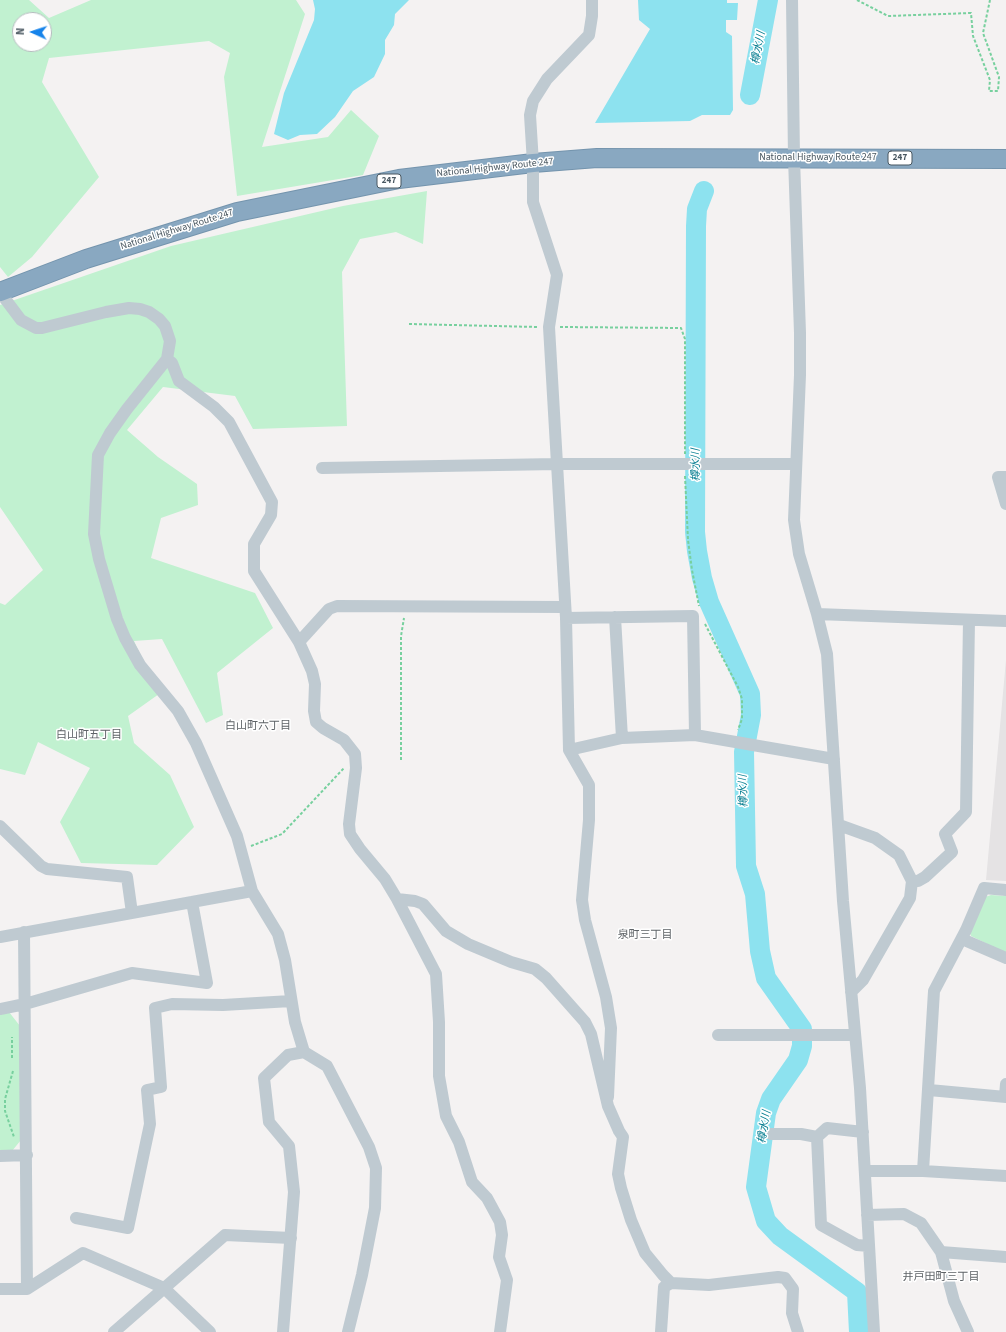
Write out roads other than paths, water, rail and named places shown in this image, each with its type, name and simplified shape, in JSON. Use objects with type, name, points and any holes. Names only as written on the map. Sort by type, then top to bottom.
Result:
[{"type":"highway","name":"National Highway Route 247","points":[[0,292],[86,259],[237,212],[399,179],[534,163],[597,158],[1006,159]]},
{"type":"street","points":[[592,0],[592,16],[589,35],[554,70],[533,101],[530,115],[534,163],[533,202],[557,275],[549,327],[565,612],[569,750],[589,785],[589,820],[582,900],[585,920],[606,996],[611,1028],[608,1106]]},
{"type":"street","points":[[792,0],[794,158],[800,333],[795,527],[799,554],[818,614],[827,654],[851,992],[863,1132],[873,1327]]},
{"type":"street","points":[[0,292],[21,320],[36,328],[42,328],[106,312],[129,308],[140,309],[159,319],[165,326],[170,341],[167,359],[118,421],[98,455],[94,534],[98,558],[125,638],[140,665],[178,711],[185,722],[237,836],[252,891],[278,934],[285,960],[291,1001],[304,1052]]},
{"type":"street","points":[[167,359],[172,363],[179,381],[214,407],[229,422],[272,502],[271,515],[254,544],[254,571],[299,642],[312,671],[315,684],[314,711],[316,722],[349,745],[355,754],[356,763],[349,824],[350,834],[360,849],[385,879],[398,899],[436,974],[439,1022],[439,1076],[446,1116],[459,1142],[472,1182],[487,1198],[500,1222],[502,1235],[499,1257],[506,1280],[500,1332]]},
{"type":"street","points":[[322,468],[557,464],[796,464]]},
{"type":"street","points":[[1006,477],[998,476],[1006,504]]},
{"type":"street","points":[[299,642],[333,607],[348,605],[406,605],[565,612],[615,617],[693,616],[695,735]]},
{"type":"street","points":[[818,614],[1006,621]]},
{"type":"street","points":[[615,617],[622,738]]},
{"type":"street","points":[[912,881],[918,881],[925,877],[952,852],[944,834],[966,812],[969,620]]},
{"type":"street","points":[[569,750],[622,738],[695,735],[738,744],[834,759]]},
{"type":"street","points":[[839,825],[875,838],[899,855],[912,881],[910,898],[863,980],[851,992]]},
{"type":"street","points":[[0,826],[41,866],[47,869],[127,877],[132,913]]},
{"type":"street","points":[[923,1171],[934,991],[962,939],[984,888],[1006,890]]},
{"type":"street","points":[[0,937],[252,891]]},
{"type":"street","points":[[398,899],[419,902],[454,937],[504,959],[535,969],[546,978],[585,1022],[591,1034],[608,1106],[623,1137],[618,1174],[631,1220],[645,1253],[662,1275],[671,1283]]},
{"type":"street","points":[[0,1009],[25,1004],[132,973],[207,983],[192,902]]},
{"type":"street","points":[[24,932],[28,1289]]},
{"type":"street","points":[[962,939],[1006,958]]},
{"type":"street","points":[[76,1218],[128,1228],[150,1124],[147,1090],[161,1087],[155,1008],[172,1004],[224,1005],[291,1001]]},
{"type":"street","points":[[718,1035],[855,1035]]},
{"type":"street","points":[[283,1332],[294,1192],[289,1146],[269,1122],[264,1078],[288,1055],[304,1052],[327,1066],[369,1147],[376,1168],[377,1182],[375,1208],[362,1275],[348,1332]]},
{"type":"street","points":[[929,1090],[1006,1096],[1006,1084]]},
{"type":"street","points":[[817,1137],[827,1128],[863,1132]]},
{"type":"street","points":[[771,1134],[801,1134],[817,1137]]},
{"type":"street","points":[[817,1137],[821,1225],[857,1245],[869,1246]]},
{"type":"street","points":[[0,1156],[26,1155]]},
{"type":"street","points":[[865,1171],[923,1171],[1006,1176]]},
{"type":"street","points":[[867,1215],[904,1214],[920,1223],[941,1252],[954,1301],[968,1332]]},
{"type":"street","points":[[121,1330],[164,1288],[226,1235],[291,1238]]},
{"type":"street","points":[[0,1289],[28,1289],[83,1252],[164,1288],[210,1332]]},
{"type":"street","points":[[941,1252],[1006,1257]]},
{"type":"street","points":[[661,1332],[664,1288],[671,1283],[709,1285],[778,1277],[785,1278],[793,1289],[792,1313],[798,1332]]},
{"type":"water","points":[[313,0],[409,0],[395,14],[394,25],[385,40],[385,54],[374,77],[353,91],[335,117],[317,134],[300,135],[288,140],[274,134],[284,93],[314,20],[315,9]]},
{"type":"water","points":[[638,0],[727,0],[727,3],[738,3],[737,20],[726,20],[726,32],[732,36],[733,110],[730,115],[702,115],[690,121],[595,123],[650,29],[639,20]]},
{"type":"waterway","name":"樽水川","points":[[750,95],[768,0]]},
{"type":"waterway","name":"樽水川","points":[[704,191],[697,209],[696,226],[695,532],[697,551],[702,578],[709,602],[750,694],[751,715],[744,752],[746,866],[755,894],[760,951],[766,978],[802,1029],[802,1046],[798,1060],[771,1099],[766,1113],[756,1187],[766,1221],[780,1236],[857,1292],[859,1332]]},
{"type":"district","name":"白山町六丁目","points":[[258,727]]},
{"type":"district","name":"白山町五丁目","points":[[89,736]]},
{"type":"district","name":"泉町三丁目","points":[[645,936]]},
{"type":"district","name":"井戸田町三丁目","points":[[941,1278]]}]
